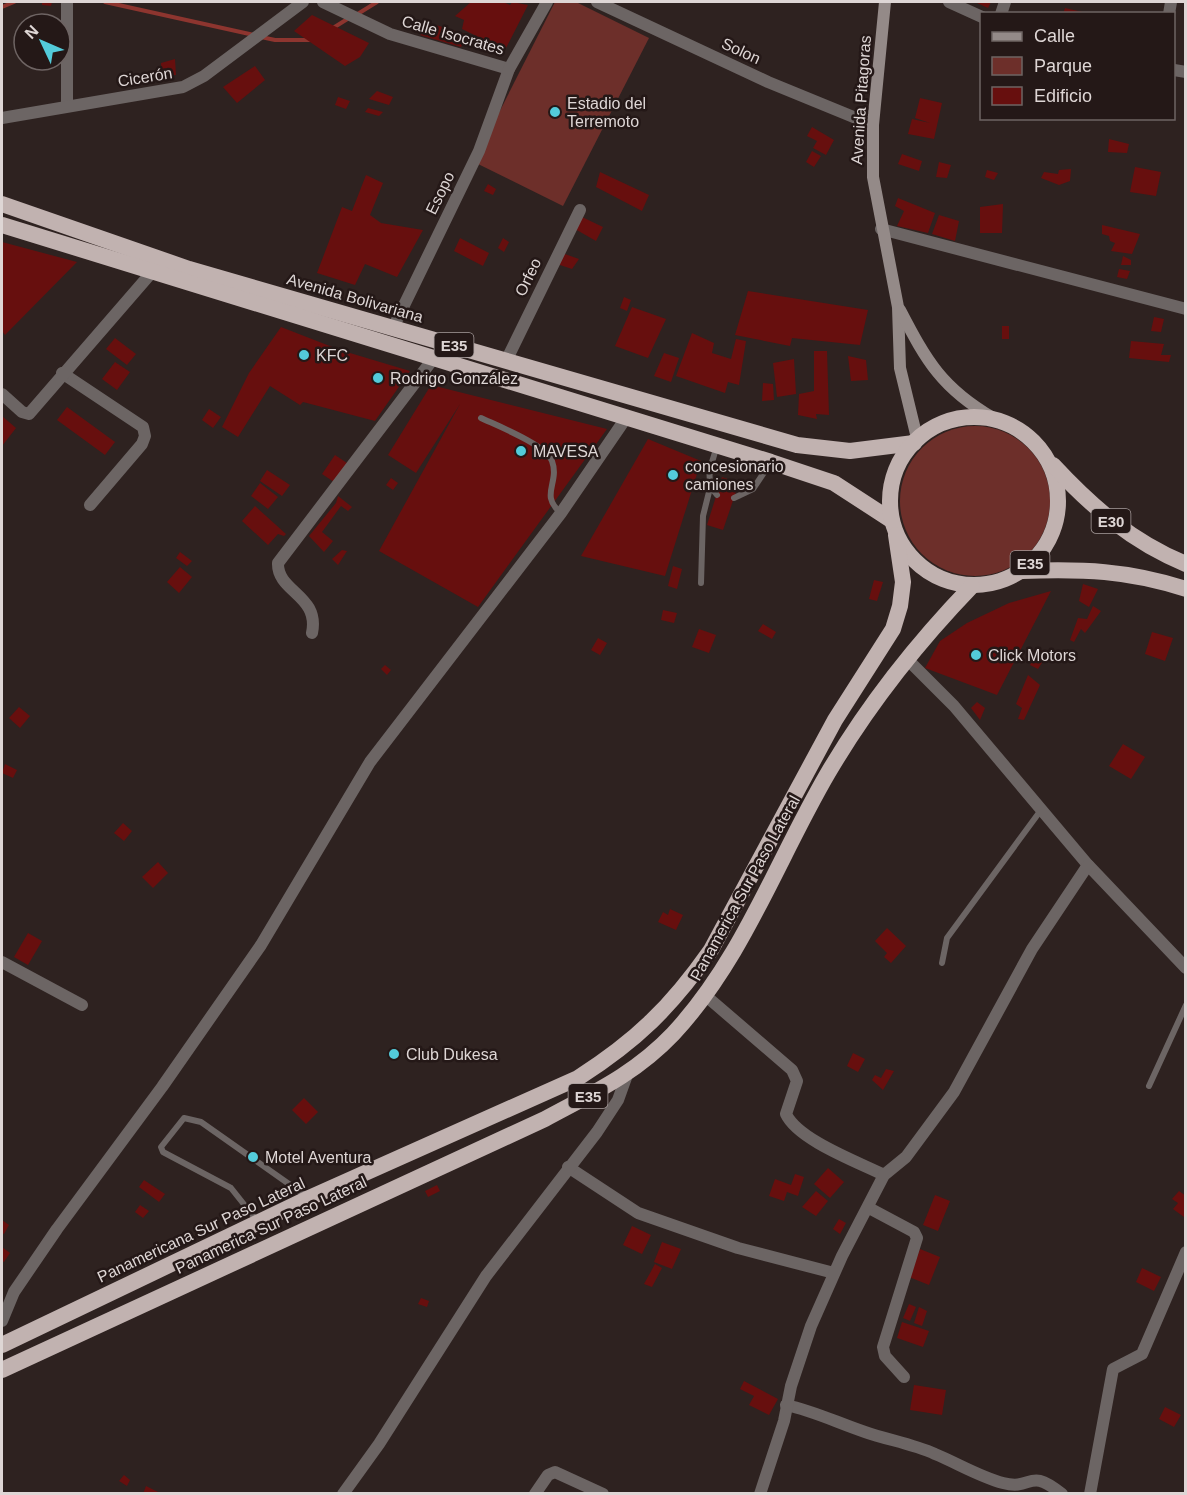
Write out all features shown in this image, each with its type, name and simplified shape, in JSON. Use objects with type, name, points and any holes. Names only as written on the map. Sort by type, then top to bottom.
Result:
[{"type":"highway","name":"Avenida Bolivariana","points":[[2,204],[189,269],[507,359],[797,445],[850,451],[915,440]]},
{"type":"highway","name":"Avenida Bolivariana","points":[[2,225],[834,483],[893,528]]},
{"type":"highway","name":"E35","points":[[973,416],[993,418],[1026,433],[1049,460],[1057,484],[1059,508],[1049,539],[1040,554],[1022,571],[1007,579],[972,586],[948,582],[926,572],[908,556],[893,528],[889,497],[893,475],[903,455],[915,440],[934,427],[953,419],[973,416]]},
{"type":"highway","name":"E30","points":[[1049,460],[1087,501],[1138,541],[1185,564]]},
{"type":"highway","name":"Panamericana Sur Paso Lateral","points":[[2,1345],[309,1198],[578,1078],[617,1053],[652,1024],[690,980],[711,950],[835,720],[893,629],[900,606],[903,582],[893,528]]},
{"type":"highway","points":[[1022,571],[1100,570],[1129,573],[1185,589]]},
{"type":"highway","name":"Panamerica Sur Paso Lateral","points":[[2,1370],[545,1119],[627,1075],[672,1035],[706,996],[733,954],[828,773],[876,700],[907,659],[972,586]]},
{"type":"main road","name":"Avenida Pitagoras","points":[[883,2],[873,125],[873,177],[881,229],[898,307],[900,368],[915,440]]},
{"type":"main road","name":"Avenida Pitagoras","points":[[898,307],[937,374],[965,401],[993,418]]},
{"type":"street","points":[[67,2],[67,106]]},
{"type":"street","name":"Cicerón","points":[[2,118],[183,87],[204,76],[303,2]]},
{"type":"street","name":"Calle Isocrates","points":[[324,2],[390,34],[509,69]]},
{"type":"street","name":"Esopo","points":[[393,328],[479,151],[509,69],[548,2]]},
{"type":"street","name":"Solon","points":[[597,2],[768,82],[873,125]]},
{"type":"street","points":[[949,2],[980,17]]},
{"type":"street","name":"Orfeo","points":[[507,359],[580,210]]},
{"type":"street","points":[[881,229],[1185,309]]},
{"type":"street","points":[[2,394],[22,412],[29,414],[62,372],[152,272]]},
{"type":"street","points":[[312,633],[314,624],[309,605],[282,578],[278,563],[433,359]]},
{"type":"street","points":[[62,372],[143,427],[145,436],[142,444],[90,505]]},
{"type":"street","points":[[2,1321],[14,1292],[57,1229],[162,1087],[261,945],[370,762],[561,513],[626,418]]},
{"type":"street","points":[[907,659],[954,706],[1088,865],[1185,968]]},
{"type":"street","points":[[760,1494],[811,1326],[834,1273],[884,1175],[906,1157],[941,1112],[1004,1005],[1032,949],[1088,865]]},
{"type":"street","points":[[2,962],[82,1005]]},
{"type":"street","points":[[706,996],[792,1070],[797,1081],[786,1114],[790,1123],[802,1133],[884,1175]]},
{"type":"street","points":[[343,1494],[379,1444],[486,1276],[597,1132],[618,1100],[627,1075]]},
{"type":"street","points":[[568,1167],[638,1213],[738,1248],[834,1273]]},
{"type":"street","points":[[869,1208],[914,1232],[917,1238],[883,1347],[885,1356],[904,1377]]},
{"type":"street","points":[[1090,1494],[1113,1369],[1142,1354],[1185,1252]]},
{"type":"street","points":[[786,1405],[926,1450],[996,1481],[1018,1484],[1038,1478],[1046,1481],[1062,1494]]},
{"type":"street","points":[[535,1494],[548,1475],[555,1472],[603,1494]]},
{"type":"lane","points":[[481,418],[542,449],[552,461],[554,480],[550,497],[552,506],[561,513]]},
{"type":"lane","points":[[701,583],[703,516],[710,488],[709,475],[717,446]]},
{"type":"lane","points":[[734,498],[753,489],[771,462]]},
{"type":"lane","points":[[710,488],[717,495]]},
{"type":"lane","points":[[942,963],[947,938],[952,929],[1041,810]]},
{"type":"lane","points":[[1149,1086],[1185,1005]]},
{"type":"lane","points":[[258,1222],[231,1188],[163,1152],[161,1147],[165,1139],[184,1118],[201,1122],[309,1198]]},
{"type":"green space","name":"Estadio del Terremoto","points":[[555,2],[576,2],[649,38],[563,206],[474,162]]},
{"type":"green space","points":[[975,426],[1004,432],[1028,448],[1044,472],[1050,501],[1044,530],[1028,554],[1004,570],[975,576],[946,570],[922,554],[906,530],[900,501],[906,472],[922,448],[946,432]]},
{"type":"building","points":[[42,2],[52,2],[51,6],[42,5]]},
{"type":"building","points":[[471,2],[503,2],[510,5],[512,2],[528,5],[505,50],[462,29],[464,20],[455,16]]},
{"type":"building","points":[[975,2],[991,2],[988,8]]},
{"type":"building","points":[[1065,8],[1083,12],[1064,12]]},
{"type":"building","points":[[312,15],[369,43],[360,57],[345,66],[294,31]]},
{"type":"building","points":[[436,25],[468,35],[461,47],[420,35]]},
{"type":"building","points":[[175,59],[176,75],[162,76],[161,63]]},
{"type":"building","points":[[255,66],[265,80],[237,103],[223,87]]},
{"type":"building","points":[[377,91],[393,97],[389,105],[369,99]]},
{"type":"building","points":[[338,97],[350,101],[346,109],[335,105]]},
{"type":"building","points":[[920,98],[942,103],[934,139],[908,134],[912,119],[930,123],[915,118]]},
{"type":"building","points":[[368,108],[383,112],[379,116],[365,112]]},
{"type":"building","points":[[812,127],[834,140],[826,155],[813,148],[817,141],[807,136]]},
{"type":"building","points":[[1109,139],[1129,144],[1127,153],[1108,152]]},
{"type":"building","points":[[812,151],[821,156],[814,167],[806,162]]},
{"type":"building","points":[[902,154],[922,161],[919,171],[898,164]]},
{"type":"building","points":[[939,162],[951,165],[947,178],[936,177]]},
{"type":"building","points":[[1135,167],[1161,172],[1156,196],[1130,192]]},
{"type":"building","points":[[1071,169],[1070,181],[1059,185],[1041,178],[1044,172],[1058,174],[1059,170]]},
{"type":"building","points":[[987,170],[998,173],[994,180],[985,177]]},
{"type":"building","points":[[600,172],[649,195],[642,211],[596,187]]},
{"type":"building","points":[[366,175],[383,183],[370,215],[381,223],[423,230],[397,277],[365,264],[355,285],[317,273],[342,207],[352,211]]},
{"type":"building","points":[[488,184],[496,189],[493,195],[484,191]]},
{"type":"building","points":[[898,198],[935,213],[928,233],[897,226],[904,211],[895,206]]},
{"type":"building","points":[[1003,204],[1002,233],[980,233],[980,207]]},
{"type":"building","points":[[939,215],[959,221],[955,241],[932,234]]},
{"type":"building","points":[[582,217],[603,227],[596,241],[575,229]]},
{"type":"building","points":[[1102,225],[1140,234],[1132,254],[1111,251],[1115,243],[1110,241],[1109,236],[1102,234]]},
{"type":"building","points":[[460,238],[489,253],[483,266],[454,251]]},
{"type":"building","points":[[503,238],[509,242],[504,252],[498,248]]},
{"type":"building","points":[[2,242],[77,262],[5,335],[2,331]]},
{"type":"building","points":[[562,253],[579,259],[572,269],[557,264]]},
{"type":"building","points":[[1123,256],[1131,260],[1131,265],[1121,265]]},
{"type":"building","points":[[1119,269],[1130,271],[1127,279],[1117,277]]},
{"type":"building","points":[[748,291],[868,310],[860,345],[792,338],[790,346],[735,335]]},
{"type":"building","points":[[624,297],[631,300],[627,311],[620,308]]},
{"type":"building","points":[[632,307],[666,319],[648,358],[615,346]]},
{"type":"building","points":[[1154,317],[1164,319],[1161,332],[1151,331]]},
{"type":"building","points":[[1002,326],[1009,326],[1009,339],[1002,339]]},
{"type":"building","points":[[281,327],[340,350],[410,371],[375,421],[303,402],[300,405],[270,386],[238,437],[222,427],[249,373]]},
{"type":"building","points":[[692,333],[714,343],[712,353],[731,359],[736,339],[746,341],[739,385],[728,382],[725,393],[676,376]]},
{"type":"building","points":[[115,338],[136,354],[127,365],[106,349]]},
{"type":"building","points":[[1131,341],[1164,344],[1161,355],[1171,355],[1169,362],[1129,358]]},
{"type":"building","points":[[814,351],[827,351],[829,415],[816,414],[817,419],[798,415],[799,394],[814,391]]},
{"type":"building","points":[[664,353],[679,358],[671,382],[654,376]]},
{"type":"building","points":[[848,356],[866,360],[868,380],[851,381]]},
{"type":"building","points":[[794,359],[796,394],[777,397],[773,363]]},
{"type":"building","points":[[115,362],[130,372],[117,390],[102,379]]},
{"type":"building","points":[[763,383],[773,384],[774,400],[762,401]]},
{"type":"building","points":[[431,385],[607,429],[478,607],[379,551],[460,404],[416,473],[388,455]]},
{"type":"building","points":[[67,407],[115,442],[105,455],[57,420]]},
{"type":"building","points":[[209,409],[221,417],[213,428],[202,420]]},
{"type":"building","points":[[2,416],[16,428],[2,446]]},
{"type":"building","points":[[648,439],[701,461],[665,576],[581,556]]},
{"type":"building","points":[[335,455],[350,465],[337,484],[322,474]]},
{"type":"building","points":[[267,470],[290,485],[282,496],[260,481]]},
{"type":"building","points":[[722,477],[739,483],[723,530],[707,525]]},
{"type":"building","points":[[391,478],[398,483],[393,490],[386,485]]},
{"type":"building","points":[[260,483],[278,497],[268,509],[251,496]]},
{"type":"building","points":[[338,496],[352,507],[348,511],[341,506],[322,532],[333,541],[324,552],[309,536],[336,503]]},
{"type":"building","points":[[255,506],[286,534],[284,536],[278,534],[268,545],[242,521]]},
{"type":"building","points":[[342,550],[347,551],[338,565],[332,559]]},
{"type":"building","points":[[180,552],[192,561],[187,566],[176,558]]},
{"type":"building","points":[[673,566],[682,569],[677,589],[668,586]]},
{"type":"building","points":[[180,567],[192,577],[179,593],[167,582]]},
{"type":"building","points":[[874,580],[883,582],[877,601],[869,599]]},
{"type":"building","points":[[1083,584],[1098,589],[1089,607],[1079,601]]},
{"type":"building","name":"Click Motors","points":[[1051,591],[997,695],[925,668],[940,641],[967,623],[1009,603]]},
{"type":"building","points":[[1093,606],[1101,611],[1085,633],[1081,629],[1074,642],[1070,640],[1078,618],[1087,619]]},
{"type":"building","points":[[663,610],[677,613],[674,623],[661,620]]},
{"type":"building","points":[[763,624],[776,632],[772,639],[758,631]]},
{"type":"building","points":[[699,629],[716,635],[709,653],[692,647]]},
{"type":"building","points":[[1152,632],[1173,638],[1165,661],[1145,654]]},
{"type":"building","points":[[598,638],[607,643],[600,655],[591,650]]},
{"type":"building","points":[[1038,649],[1048,653],[1038,669],[1030,665]]},
{"type":"building","points":[[385,665],[391,670],[387,675],[381,669]]},
{"type":"building","points":[[1028,675],[1040,685],[1024,720],[1018,719],[1022,708],[1016,704]]},
{"type":"building","points":[[977,702],[985,708],[980,720],[971,708]]},
{"type":"building","points":[[19,707],[30,716],[20,728],[9,718]]},
{"type":"building","points":[[1123,744],[1145,757],[1131,779],[1109,766]]},
{"type":"building","points":[[5,764],[17,770],[13,778],[2,773]]},
{"type":"building","points":[[123,823],[132,831],[124,841],[114,833]]},
{"type":"building","points":[[158,862],[168,873],[153,888],[142,877]]},
{"type":"building","points":[[670,909],[683,915],[676,930],[658,922],[663,912],[668,915]]},
{"type":"building","points":[[887,928],[906,946],[891,963],[884,957],[887,953],[875,941]]},
{"type":"building","points":[[28,933],[42,941],[28,965],[14,957]]},
{"type":"building","points":[[853,1053],[865,1059],[858,1072],[847,1066]]},
{"type":"building","points":[[886,1069],[894,1071],[883,1090],[872,1080],[875,1075],[881,1078]]},
{"type":"building","points":[[304,1098],[318,1112],[306,1124],[292,1110]]},
{"type":"building","points":[[828,1168],[844,1182],[830,1198],[814,1184]]},
{"type":"building","points":[[795,1174],[804,1177],[798,1196],[787,1192],[784,1201],[769,1196],[775,1179],[791,1185]]},
{"type":"building","points":[[144,1180],[165,1194],[159,1202],[139,1187]]},
{"type":"building","points":[[437,1185],[440,1191],[428,1197],[425,1191]]},
{"type":"building","points":[[816,1191],[828,1201],[816,1216],[802,1207]]},
{"type":"building","points":[[1179,1191],[1186,1196],[1184,1217],[1173,1209],[1178,1203],[1172,1199]]},
{"type":"building","points":[[935,1195],[950,1201],[938,1231],[923,1225]]},
{"type":"building","points":[[140,1205],[149,1211],[143,1218],[135,1212]]},
{"type":"building","points":[[839,1219],[846,1223],[840,1234],[833,1229]]},
{"type":"building","points":[[2,1220],[9,1225],[4,1234],[2,1233]]},
{"type":"building","points":[[632,1226],[651,1235],[642,1254],[623,1245]]},
{"type":"building","points":[[662,1242],[681,1249],[672,1269],[654,1262]]},
{"type":"building","points":[[2,1247],[10,1253],[4,1262],[2,1261]]},
{"type":"building","points":[[920,1249],[940,1257],[929,1285],[909,1277]]},
{"type":"building","points":[[655,1264],[662,1268],[652,1287],[644,1284]]},
{"type":"building","points":[[1142,1268],[1161,1277],[1154,1291],[1136,1282]]},
{"type":"building","points":[[421,1298],[429,1301],[427,1307],[418,1304]]},
{"type":"building","points":[[909,1304],[916,1307],[910,1321],[903,1318]]},
{"type":"building","points":[[919,1307],[927,1311],[922,1326],[914,1323]]},
{"type":"building","points":[[902,1322],[929,1331],[923,1347],[897,1338]]},
{"type":"building","points":[[744,1381],[778,1399],[769,1415],[749,1405],[754,1396],[740,1389]]},
{"type":"building","points":[[914,1385],[946,1390],[942,1415],[910,1410]]},
{"type":"building","points":[[1165,1407],[1181,1415],[1174,1427],[1159,1419]]},
{"type":"building","points":[[124,1475],[130,1480],[127,1486],[119,1481]]},
{"type":"building","points":[[146,1486],[162,1494],[143,1494]]},
{"type":"waterway","points":[[2,7],[14,2]]},
{"type":"waterway","points":[[105,2],[254,35]]},
{"type":"waterway","points":[[356,15],[377,2]]},
{"type":"waterway","points":[[333,28],[349,18]]},
{"type":"waterway","points":[[261,37],[275,40],[310,40]]},
{"type":"place","name":"Estadio del Terremoto","points":[[555,112]]},
{"type":"place","name":"KFC","points":[[304,355]]},
{"type":"place","name":"Rodrigo González","points":[[378,378]]},
{"type":"place","name":"MAVESA","points":[[521,451]]},
{"type":"place","name":"concesionario camiones","points":[[673,475]]},
{"type":"place","name":"Click Motors","points":[[976,655]]},
{"type":"place","name":"Club Dukesa","points":[[394,1054]]},
{"type":"place","name":"Motel Aventura","points":[[253,1157]]}]
